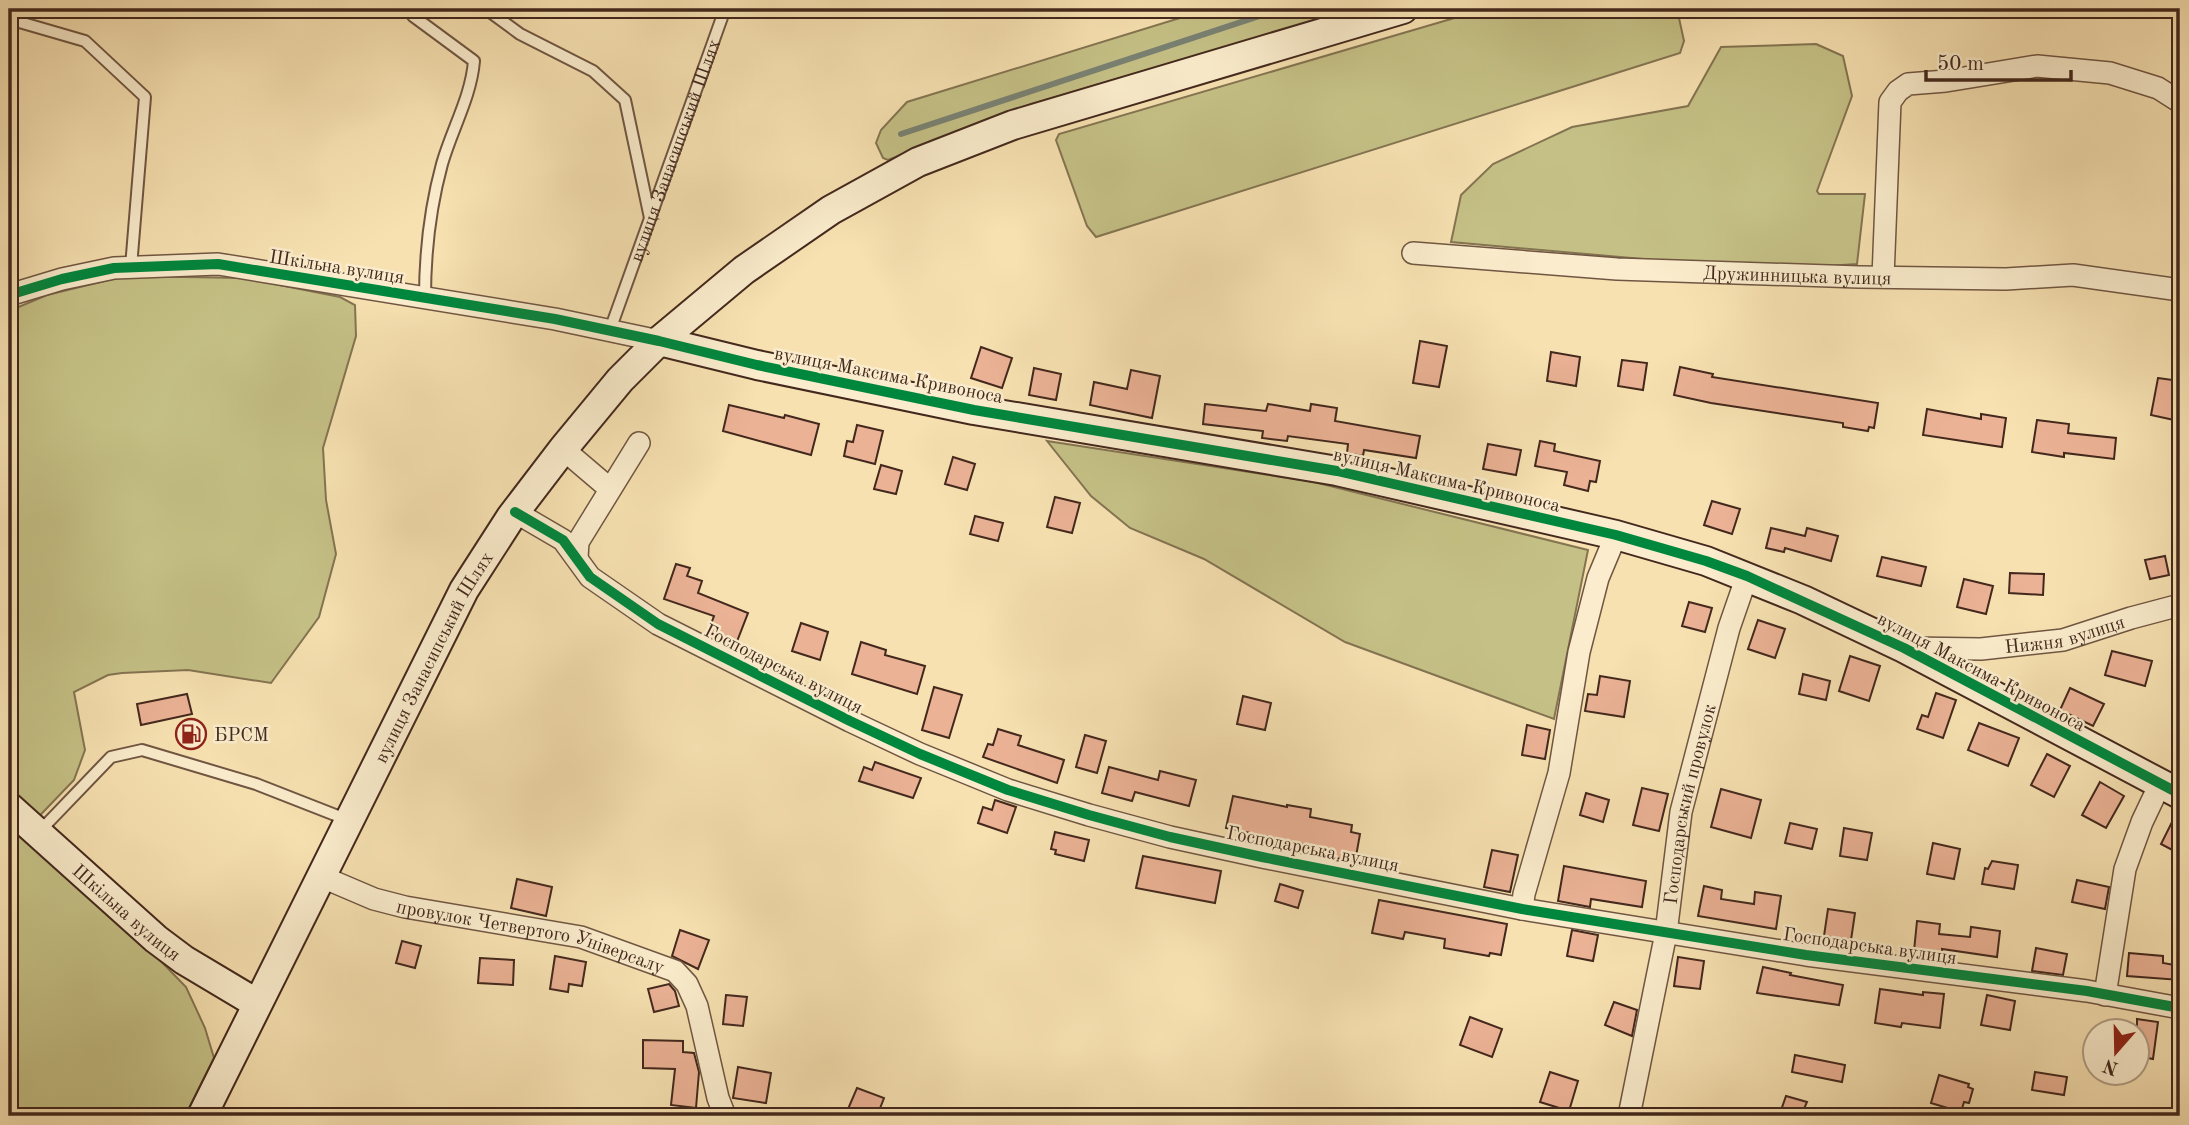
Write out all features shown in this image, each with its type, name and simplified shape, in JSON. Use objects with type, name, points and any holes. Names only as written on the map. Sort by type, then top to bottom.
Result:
[{"type":"main road","name":"вулиця Занасипський Шлях","points":[[202,1116],[464,590],[515,512],[563,449],[621,380],[659,341],[744,270],[831,210],[918,162],[1013,125],[1403,9]]},
{"type":"main road","name":"вулиця Максима Кривоноса","points":[[659,341],[757,365],[974,410],[1337,471],[1616,535],[1706,561],[1747,576],[1903,648],[2170,789]]},
{"type":"main road","name":"Шкільна вулиця","points":[[9,807],[156,939],[184,960],[256,1003]]},
{"type":"street","points":[[1883,277],[1890,102],[1898,91],[1908,84],[1946,81],[2037,66],[2110,73],[2158,88],[2180,102]]},
{"type":"street","name":"Дружинницька вулиця","points":[[1413,253],[1617,269],[2006,279],[2073,275],[2180,290]]},
{"type":"street","name":"Шкільна вулиця","points":[[9,295],[62,279],[114,268],[218,264],[555,318],[659,341]]},
{"type":"street","points":[[577,556],[578,542],[639,443]]},
{"type":"street","points":[[563,449],[610,489]]},
{"type":"street","name":"Господарська вулиця","points":[[515,512],[563,540],[590,577],[658,624],[873,732],[1008,790],[1170,837],[1522,909],[1806,955],[2052,986],[2180,1008]]},
{"type":"street","points":[[1522,909],[1559,773],[1579,652],[1598,578],[1616,535]]},
{"type":"street","name":"Господарський провулок","points":[[1629,1116],[1666,933],[1681,812],[1729,628],[1747,576]]},
{"type":"street","name":"Нижня вулиця","points":[[1903,648],[1981,649],[2063,640],[2180,605]]},
{"type":"street","points":[[2105,995],[2125,869],[2142,822],[2170,789]]},
{"type":"street","name":"провулок Четвертого Універсалу","points":[[320,876],[374,899],[405,907],[581,937],[675,971],[687,984],[697,1006],[718,1098],[725,1116]]},
{"type":"lane","points":[[408,9],[413,16],[474,61],[472,79],[442,163],[433,203],[425,254],[425,298]]},
{"type":"lane","points":[[486,9],[520,34],[593,71],[625,100],[650,219]]},
{"type":"lane","name":"вулиця Занасипський Шлях","points":[[610,330],[725,9]]},
{"type":"lane","points":[[9,19],[85,41],[145,97],[131,267]]},
{"type":"lane","points":[[38,833],[111,757],[142,750],[256,785],[348,820]]},
{"type":"shaded area","points":[[1209,9],[1356,9],[1031,104],[888,160],[883,158],[876,143],[881,130],[907,102]]},
{"type":"shaded area","points":[[1485,9],[1677,9],[1684,41],[1680,53],[1096,237],[1087,226],[1056,140],[1059,134]]},
{"type":"shaded area","points":[[1816,44],[1843,56],[1852,96],[1817,191],[1819,194],[1865,194],[1857,264],[1767,270],[1451,242],[1461,195],[1493,164],[1572,127],[1688,106],[1721,47]]},
{"type":"shaded area","points":[[125,276],[244,278],[340,297],[355,305],[356,336],[323,448],[326,500],[336,554],[319,617],[271,683],[188,670],[122,673],[108,675],[74,692],[85,750],[74,780],[23,833],[150,950],[186,987],[205,1028],[214,1058],[185,1116],[9,1116],[9,311],[47,295]]},
{"type":"shaded area","points":[[1047,441],[1314,482],[1588,550],[1554,719],[1345,642],[1204,559],[1130,528],[1091,496]]},
{"type":"building","points":[[1420,341],[1447,346],[1439,387],[1413,383]]},
{"type":"building","points":[[981,347],[1012,358],[1002,388],[971,378]]},
{"type":"building","points":[[1551,352],[1580,357],[1576,386],[1547,381]]},
{"type":"building","points":[[1622,360],[1647,363],[1643,390],[1618,386]]},
{"type":"building","points":[[1680,367],[1713,374],[1712,377],[1878,403],[1874,428],[1869,427],[1868,431],[1843,427],[1843,423],[1674,395]]},
{"type":"building","points":[[1034,368],[1061,374],[1056,400],[1029,395]]},
{"type":"building","points":[[1131,370],[1160,376],[1152,418],[1090,405],[1094,382],[1127,389]]},
{"type":"building","points":[[2158,378],[2180,381],[2174,420],[2151,415]]},
{"type":"building","points":[[1205,404],[1266,411],[1268,404],[1310,411],[1311,404],[1337,408],[1335,421],[1420,436],[1416,458],[1364,450],[1363,456],[1347,453],[1348,444],[1288,436],[1287,441],[1262,438],[1263,431],[1203,424]]},
{"type":"building","points":[[729,405],[819,424],[811,455],[723,431]]},
{"type":"building","points":[[1927,409],[1981,419],[1981,414],[2006,418],[2002,447],[1923,435]]},
{"type":"building","points":[[2037,420],[2069,424],[2068,433],[2116,438],[2114,459],[2064,453],[2064,457],[2032,452]]},
{"type":"building","points":[[857,425],[883,431],[875,464],[844,456],[847,441],[853,442]]},
{"type":"building","points":[[1540,441],[1555,444],[1554,451],[1600,461],[1596,482],[1590,481],[1588,491],[1564,485],[1567,472],[1535,466]]},
{"type":"building","points":[[1488,444],[1521,450],[1516,475],[1483,469]]},
{"type":"building","points":[[953,457],[975,464],[967,490],[945,484]]},
{"type":"building","points":[[881,465],[902,471],[896,494],[874,489]]},
{"type":"building","points":[[1055,497],[1080,503],[1072,533],[1047,527]]},
{"type":"building","points":[[1712,501],[1740,509],[1732,534],[1704,525]]},
{"type":"building","points":[[975,516],[1003,523],[998,541],[970,534]]},
{"type":"building","points":[[1771,528],[1805,536],[1807,528],[1838,536],[1831,561],[1785,548],[1784,552],[1766,548]]},
{"type":"building","points":[[2165,556],[2169,575],[2150,579],[2145,560]]},
{"type":"building","points":[[1882,557],[1926,567],[1921,586],[1877,576]]},
{"type":"building","points":[[676,564],[690,568],[687,576],[702,581],[698,593],[748,613],[736,644],[708,632],[714,616],[664,599]]},
{"type":"building","points":[[2010,573],[2044,574],[2043,595],[2009,593]]},
{"type":"building","points":[[1964,579],[1993,586],[1986,614],[1957,607]]},
{"type":"building","points":[[1689,602],[1712,608],[1705,632],[1682,626]]},
{"type":"building","points":[[1758,620],[1785,629],[1775,658],[1748,649]]},
{"type":"building","points":[[801,623],[828,632],[820,660],[792,651]]},
{"type":"building","points":[[861,642],[886,650],[885,655],[925,666],[917,694],[852,674]]},
{"type":"building","points":[[2112,651],[2152,661],[2145,686],[2105,675]]},
{"type":"building","points":[[1850,656],[1880,666],[1869,701],[1839,691]]},
{"type":"building","points":[[1803,674],[1830,681],[1826,700],[1799,694]]},
{"type":"building","points":[[1600,676],[1630,681],[1624,717],[1585,711],[1588,694],[1597,695]]},
{"type":"building","points":[[934,687],[962,695],[949,738],[922,730]]},
{"type":"building","points":[[2070,688],[2104,704],[2093,726],[2060,710]]},
{"type":"building","points":[[1936,693],[1956,700],[1943,738],[1917,729],[1922,715],[1928,717]]},
{"type":"building","points":[[187,694],[192,714],[141,725],[137,704]]},
{"type":"building","points":[[1243,696],[1271,703],[1265,730],[1237,724]]},
{"type":"building","points":[[1979,723],[2019,738],[2008,766],[1968,750]]},
{"type":"building","points":[[1527,725],[1550,730],[1545,759],[1522,755]]},
{"type":"building","points":[[998,729],[1021,736],[1018,745],[1064,760],[1057,783],[983,757],[988,744],[993,745]]},
{"type":"building","points":[[1085,735],[1106,741],[1097,773],[1076,767]]},
{"type":"building","points":[[2047,754],[2070,766],[2054,797],[2031,785]]},
{"type":"building","points":[[875,762],[921,778],[913,798],[859,781],[864,767],[872,770]]},
{"type":"building","points":[[1109,767],[1158,780],[1160,771],[1196,780],[1189,806],[1135,792],[1132,801],[1102,793]]},
{"type":"building","points":[[2100,782],[2124,796],[2106,828],[2082,815]]},
{"type":"building","points":[[1642,788],[1668,794],[1659,831],[1633,825]]},
{"type":"building","points":[[1721,789],[1761,800],[1751,838],[1711,827]]},
{"type":"building","points":[[1586,793],[1609,800],[1603,822],[1580,815]]},
{"type":"building","points":[[1233,796],[1311,809],[1310,817],[1352,825],[1351,832],[1360,834],[1355,862],[1326,856],[1327,849],[1226,828]]},
{"type":"building","points":[[995,800],[1016,807],[1007,833],[978,823],[983,807],[992,810]]},
{"type":"building","points":[[2178,810],[2180,811],[2180,854],[2161,844]]},
{"type":"building","points":[[1790,823],[1817,829],[1812,849],[1785,843]]},
{"type":"building","points":[[1844,828],[1872,833],[1867,860],[1840,856]]},
{"type":"building","points":[[1055,832],[1089,840],[1084,861],[1055,854],[1056,850],[1051,849]]},
{"type":"building","points":[[1933,843],[1960,849],[1954,879],[1927,874]]},
{"type":"building","points":[[1492,850],[1518,855],[1510,892],[1484,887]]},
{"type":"building","points":[[1143,856],[1221,871],[1215,903],[1136,888]]},
{"type":"building","points":[[1992,861],[2018,865],[2014,889],[1982,884],[1985,868],[1988,869]]},
{"type":"building","points":[[1564,866],[1646,881],[1642,907],[1591,899],[1590,907],[1558,901]]},
{"type":"building","points":[[517,879],[552,887],[546,916],[511,908]]},
{"type":"building","points":[[2077,880],[2109,887],[2105,909],[2072,902]]},
{"type":"building","points":[[1280,884],[1303,891],[1298,908],[1275,901]]},
{"type":"building","points":[[1704,886],[1722,890],[1721,899],[1754,904],[1755,892],[1781,896],[1776,929],[1698,916]]},
{"type":"building","points":[[1379,900],[1507,924],[1501,955],[1490,953],[1489,956],[1444,948],[1445,939],[1405,932],[1403,939],[1372,933]]},
{"type":"building","points":[[1828,909],[1855,913],[1851,940],[1824,936]]},
{"type":"building","points":[[1917,921],[1940,924],[1939,934],[1970,937],[1971,927],[2000,931],[1997,957],[1942,949],[1942,954],[1914,951]]},
{"type":"building","points":[[680,930],[709,940],[698,969],[672,956]]},
{"type":"building","points":[[1572,930],[1598,935],[1593,961],[1567,956]]},
{"type":"building","points":[[402,941],[421,946],[415,968],[396,963]]},
{"type":"building","points":[[2036,948],[2067,954],[2063,975],[2032,971]]},
{"type":"building","points":[[2129,953],[2163,956],[2163,963],[2180,966],[2180,980],[2127,976]]},
{"type":"building","points":[[555,956],[586,962],[582,986],[569,984],[568,992],[550,989]]},
{"type":"building","points":[[1678,957],[1704,961],[1700,989],[1674,986]]},
{"type":"building","points":[[480,958],[514,960],[513,985],[478,983]]},
{"type":"building","points":[[1763,967],[1843,985],[1839,1005],[1757,993]]},
{"type":"building","points":[[669,984],[675,991],[679,1006],[654,1012],[648,989]]},
{"type":"building","points":[[1880,989],[1923,995],[1923,992],[1944,994],[1940,1028],[1875,1023]]},
{"type":"building","points":[[726,995],[747,997],[743,1026],[723,1024]]},
{"type":"building","points":[[1987,995],[2015,1001],[2010,1030],[1981,1025]]},
{"type":"building","points":[[1614,1002],[1637,1010],[1632,1036],[1605,1025]]},
{"type":"building","points":[[1470,1017],[1502,1029],[1492,1057],[1460,1045]]},
{"type":"building","points":[[2150,1021],[2158,1022],[2153,1059],[2150,1058]]},
{"type":"building","points":[[643,1040],[683,1041],[683,1052],[694,1053],[699,1072],[696,1108],[671,1105],[675,1069],[643,1068]]},
{"type":"building","points":[[1795,1055],[1845,1065],[1842,1082],[1792,1072]]},
{"type":"building","points":[[738,1067],[771,1073],[766,1103],[733,1098]]},
{"type":"building","points":[[1550,1072],[1578,1081],[1569,1111],[1540,1102]]},
{"type":"building","points":[[2035,1072],[2067,1077],[2064,1095],[2032,1090]]},
{"type":"building","points":[[1939,1075],[1969,1084],[1968,1087],[1973,1089],[1969,1103],[1964,1102],[1961,1112],[1931,1103]]},
{"type":"building","points":[[857,1088],[884,1098],[877,1116],[845,1116]]},
{"type":"building","points":[[1786,1096],[1807,1102],[1801,1116],[1779,1116]]},
{"type":"waterway","points":[[901,134],[1281,9]]},
{"type":"cycle path","points":[[9,295],[62,279],[114,268],[218,264],[555,319],[974,410],[1337,471],[1616,535],[1747,576],[1904,648],[2180,794]]},
{"type":"cycle path","points":[[515,512],[563,540],[590,577],[658,624],[920,754],[1008,790],[1089,815],[1170,837],[1262,857],[1522,909],[1806,955],[2087,991],[2180,1008]]},
{"type":"place","name":"БРСМ","points":[[191,734]]}]
